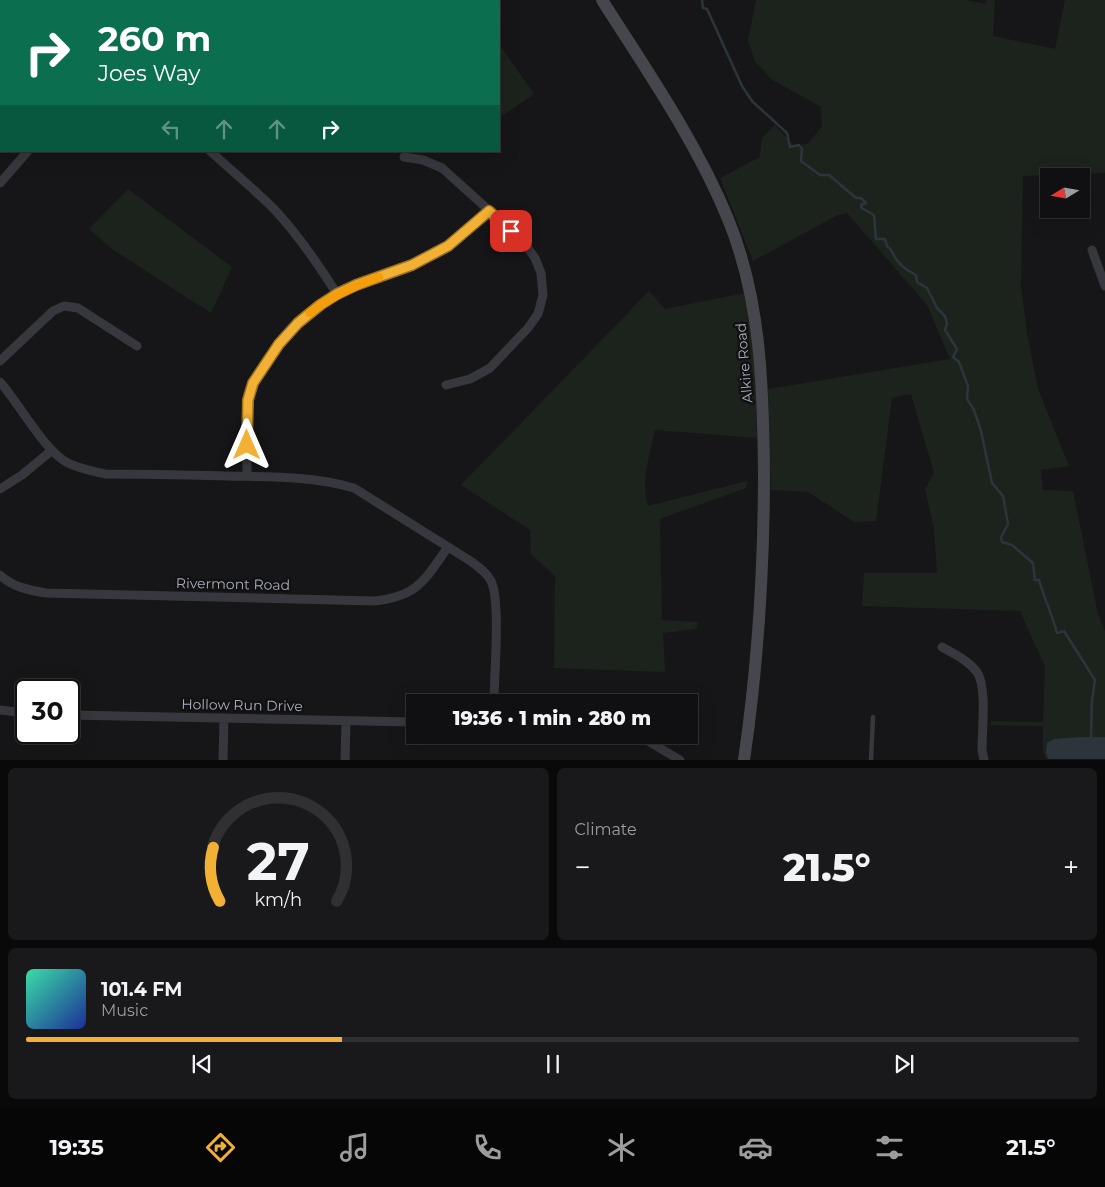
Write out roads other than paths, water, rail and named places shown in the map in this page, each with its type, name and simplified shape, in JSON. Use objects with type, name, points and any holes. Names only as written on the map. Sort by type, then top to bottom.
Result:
[{"type":"main road","name":"Alkire Road","points":[[602,0],[686,133],[707,172],[734,236],[753,308],[759,349],[763,412],[763,560],[756,668],[744,760]]},
{"type":"street","points":[[0,183],[27,152]]},
{"type":"street","points":[[211,152],[273,208],[299,238],[337,294]]},
{"type":"street","points":[[404,157],[423,160],[442,168],[523,241],[535,258],[541,272],[543,295],[538,314],[528,328],[490,368],[470,380],[446,385]]},
{"type":"street","points":[[247,476],[247,415],[248,400],[253,383],[279,344],[298,323],[337,294],[356,285],[412,265],[448,246],[489,211]]},
{"type":"street","points":[[1092,250],[1105,286]]},
{"type":"street","points":[[0,361],[53,311],[64,306],[78,308],[137,346]]},
{"type":"street","points":[[0,382],[51,450],[66,462],[86,470],[105,474],[247,476],[313,479],[334,482],[354,488],[472,562],[483,570],[491,580],[495,597],[494,694]]},
{"type":"street","points":[[0,489],[22,475],[51,450]]},
{"type":"street","name":"Rivermont Road","points":[[0,575],[6,581],[25,590],[46,593],[374,601],[391,599],[409,593],[422,582],[448,547]]},
{"type":"street","points":[[942,647],[968,662],[979,674],[983,690],[982,750],[984,760]]},
{"type":"street","points":[[0,710],[15,712]]},
{"type":"street","name":"Hollow Run Drive","points":[[80,714],[406,722]]},
{"type":"street","points":[[223,760],[224,718]]},
{"type":"street","points":[[345,760],[346,721]]},
{"type":"street","points":[[653,744],[680,760]]},
{"type":"lane","points":[[871,760],[873,717]]},
{"type":"waterway","points":[[702,0],[703,8],[707,9],[742,86],[752,101],[787,133],[790,147],[799,145],[802,149],[801,161],[820,175],[829,175],[856,198],[861,198],[866,203],[861,205],[862,208],[874,215],[876,239],[885,239],[887,246],[898,262],[916,275],[917,282],[927,288],[937,308],[945,316],[947,323],[945,330],[957,349],[953,357],[959,362],[968,386],[967,399],[974,410],[981,431],[992,483],[1003,496],[1008,524],[1001,537],[1002,542],[1012,545],[1033,563],[1035,580],[1039,580],[1057,633],[1064,631],[1095,680],[1092,700],[1091,737]]}]
